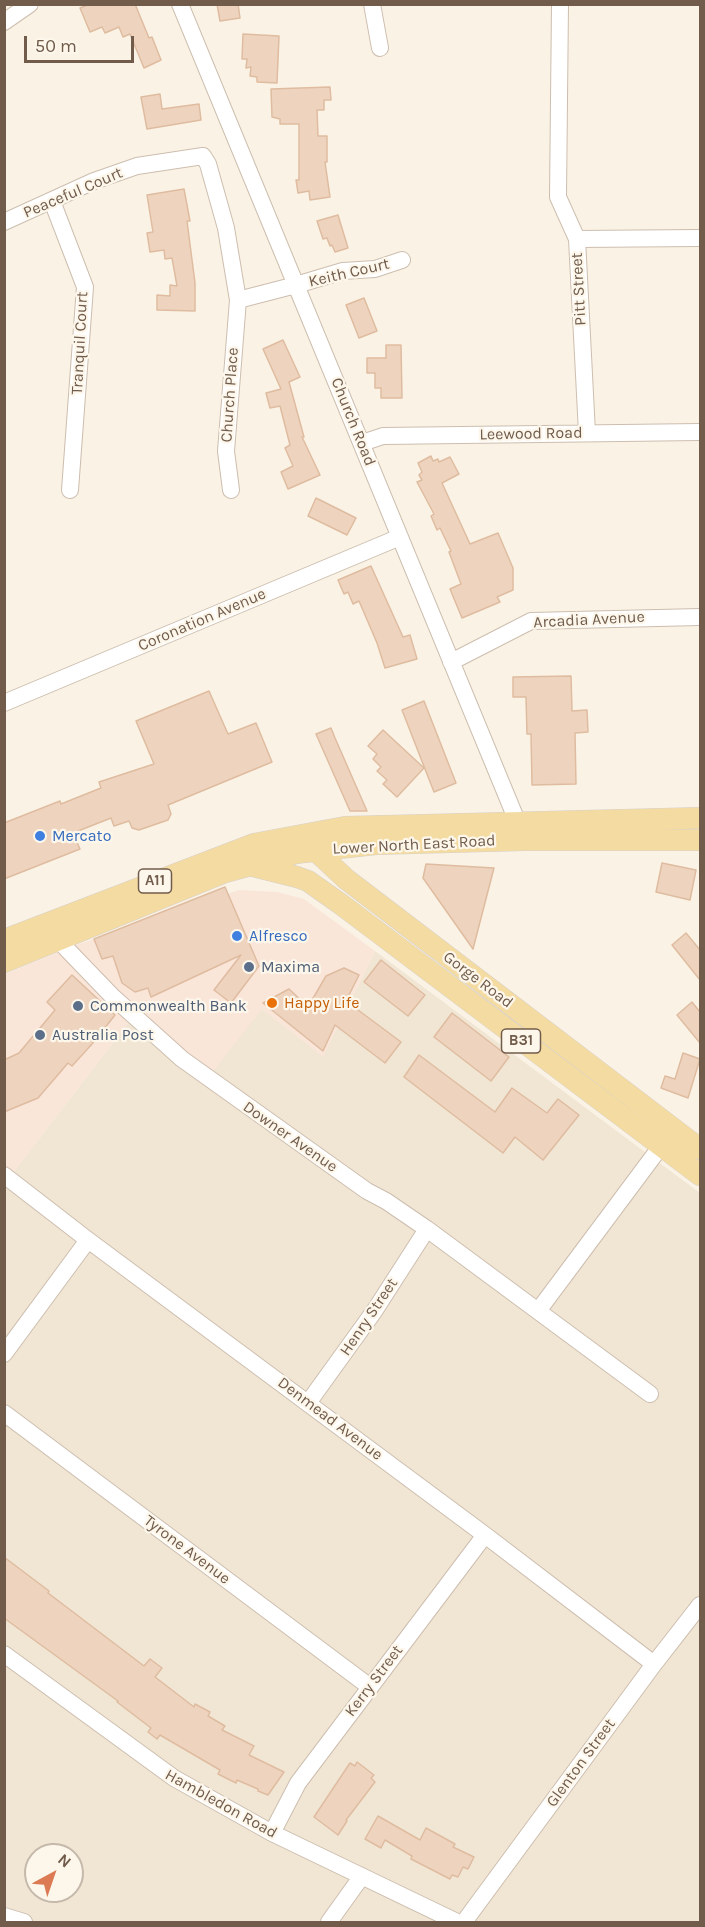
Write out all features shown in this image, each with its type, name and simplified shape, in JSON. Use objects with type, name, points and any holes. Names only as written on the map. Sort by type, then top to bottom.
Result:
[{"type":"main road","name":"Lower North East Road","points":[[522,831],[700,818]]},
{"type":"main road","name":"Lower North East Road","points":[[4,962],[225,872],[296,853],[312,841],[345,826],[522,831],[700,840]]},
{"type":"main road","name":"Lower North East Road","points":[[4,940],[234,850],[254,844],[312,841]]},
{"type":"main road","name":"Gorge Road","points":[[312,841],[318,867],[342,905]]},
{"type":"main road","name":"Gorge Road","points":[[312,841],[346,879],[700,1149]]},
{"type":"main road","name":"Gorge Road","points":[[250,866],[308,881],[700,1175]]},
{"type":"street","points":[[4,22],[30,4]]},
{"type":"street","name":"Church Road","points":[[180,4],[522,831]]},
{"type":"street","points":[[372,4],[380,48]]},
{"type":"street","name":"Pitt Street","points":[[560,4],[558,197],[577,239],[587,433]]},
{"type":"street","name":"Peaceful Court","points":[[4,222],[94,181],[137,166],[203,156],[208,164]]},
{"type":"street","name":"Church Place","points":[[208,164],[226,228],[238,300],[226,451],[231,490]]},
{"type":"street","name":"Tranquil Court","points":[[52,201],[85,287],[70,490]]},
{"type":"street","points":[[577,239],[700,238]]},
{"type":"street","name":"Keith Court","points":[[296,285],[343,271],[375,269],[402,260]]},
{"type":"street","points":[[238,300],[296,285]]},
{"type":"street","name":"Leewood Road","points":[[362,443],[383,436],[700,432]]},
{"type":"street","name":"Coronation Avenue","points":[[4,703],[399,537]]},
{"type":"street","name":"Arcadia Avenue","points":[[452,662],[531,621],[700,616]]},
{"type":"street","name":"Downer Avenue","points":[[59,941],[113,997],[182,1059],[367,1191],[427,1229],[650,1394]]},
{"type":"street","points":[[538,1311],[673,1130]]},
{"type":"street","name":"Denmead Avenue","points":[[4,1175],[654,1664]]},
{"type":"street","name":"Henry Street","points":[[309,1403],[375,1310],[427,1229]]},
{"type":"street","points":[[4,1354],[88,1240]]},
{"type":"street","name":"Tyrone Avenue","points":[[4,1413],[370,1687]]},
{"type":"street","name":"Kerry Street","points":[[272,1833],[298,1783],[485,1535]]},
{"type":"street","name":"Glenton Street","points":[[464,1923],[700,1605]]},
{"type":"street","name":"Hambledon Road","points":[[4,1654],[155,1766],[272,1833],[457,1923]]},
{"type":"street","points":[[329,1923],[362,1876]]},
{"type":"street","points":[[4,1916],[24,1923]]},
{"type":"shaded area","points":[[239,890],[277,892],[304,899],[375,951],[323,1057],[262,1009],[212,1073],[138,1010],[5,1183],[5,974],[76,945]]},
{"type":"shaded area","points":[[375,951],[700,1193],[700,1922],[5,1922],[5,1183],[138,1010],[262,1009],[323,1056]]},
{"type":"building","points":[[90,4],[135,4],[161,60],[144,68],[130,34],[123,37],[119,27],[105,33],[102,27],[90,32],[80,8]]},
{"type":"building","points":[[217,4],[238,4],[240,18],[220,21]]},
{"type":"building","points":[[243,34],[279,36],[277,83],[257,82],[257,77],[250,76],[251,67],[246,68],[247,59],[242,59]]},
{"type":"building","points":[[330,87],[331,100],[324,100],[324,110],[317,110],[318,136],[327,136],[327,162],[325,162],[330,197],[310,200],[309,191],[298,193],[296,180],[299,180],[299,124],[280,124],[280,119],[272,117],[271,89]]},
{"type":"building","points":[[160,94],[162,109],[199,104],[201,120],[147,129],[141,97]]},
{"type":"building","points":[[184,189],[190,221],[187,221],[195,283],[195,311],[157,310],[157,295],[170,296],[170,285],[177,286],[172,258],[165,259],[164,250],[150,252],[147,233],[153,232],[147,195]]},
{"type":"building","points":[[338,215],[348,248],[335,252],[327,238],[323,239],[317,221]]},
{"type":"building","points":[[364,298],[377,331],[359,338],[346,305]]},
{"type":"building","points":[[283,340],[300,377],[289,382],[304,437],[302,437],[320,475],[288,489],[281,472],[293,466],[285,448],[290,445],[280,406],[270,408],[266,393],[281,389],[263,349]]},
{"type":"building","points":[[386,345],[401,345],[402,398],[381,398],[381,388],[375,388],[375,373],[367,373],[367,358],[386,358]]},
{"type":"building","points":[[431,456],[433,461],[438,459],[439,462],[450,457],[459,474],[442,483],[470,544],[498,533],[513,568],[513,590],[497,597],[500,602],[462,618],[450,589],[461,584],[449,552],[451,551],[440,528],[437,530],[431,516],[434,514],[417,482],[422,480],[419,475],[422,472],[418,463]]},
{"type":"building","points":[[316,498],[356,518],[347,535],[308,516]]},
{"type":"building","points":[[371,566],[403,637],[410,635],[417,659],[385,668],[359,601],[353,604],[348,592],[344,594],[338,580]]},
{"type":"building","points":[[571,676],[572,711],[587,710],[588,732],[575,733],[576,784],[532,785],[531,734],[527,734],[526,697],[513,697],[513,677]]},
{"type":"building","points":[[209,691],[228,734],[256,723],[272,762],[168,805],[171,814],[168,820],[139,830],[132,828],[129,821],[114,826],[111,818],[73,833],[80,849],[4,879],[4,823],[101,788],[99,782],[154,764],[136,721]]},
{"type":"building","points":[[424,701],[456,783],[434,792],[402,710]]},
{"type":"building","points":[[331,728],[367,811],[350,811],[316,734]]},
{"type":"building","points":[[383,730],[424,768],[397,797],[383,784],[387,780],[377,771],[381,767],[373,759],[377,754],[368,746]]},
{"type":"building","points":[[662,863],[696,870],[690,900],[656,892]]},
{"type":"building","points":[[426,864],[494,868],[473,949],[423,878]]},
{"type":"building","points":[[225,887],[259,966],[231,1003],[214,990],[241,955],[151,997],[148,988],[135,992],[122,983],[113,956],[102,959],[94,939]]},
{"type":"building","points":[[686,933],[700,950],[700,980],[672,945]]},
{"type":"building","points":[[381,960],[425,995],[408,1016],[364,982]]},
{"type":"building","points":[[344,968],[359,975],[346,1001],[401,1042],[385,1063],[335,1025],[323,1051],[263,1003],[289,989],[308,1007],[326,976]]},
{"type":"building","points":[[72,975],[115,1015],[72,1066],[68,1063],[38,1098],[4,1112],[4,1060],[19,1053],[55,1010],[47,1002]]},
{"type":"building","points":[[692,1002],[700,1012],[700,1043],[677,1015]]},
{"type":"building","points":[[452,1013],[509,1057],[491,1081],[434,1037]]},
{"type":"building","points":[[683,1053],[700,1059],[688,1098],[661,1088],[665,1076],[675,1079]]},
{"type":"building","points":[[419,1055],[495,1112],[512,1088],[547,1113],[558,1099],[579,1115],[543,1160],[515,1137],[503,1153],[404,1077]]},
{"type":"building","points":[[4,1557],[144,1666],[150,1659],[162,1668],[155,1677],[194,1707],[195,1704],[210,1712],[208,1716],[225,1726],[222,1730],[254,1746],[249,1755],[284,1772],[268,1795],[237,1780],[236,1783],[218,1774],[220,1770],[160,1735],[157,1739],[148,1732],[151,1728],[118,1701],[4,1618]]},
{"type":"building","points":[[357,1762],[374,1775],[371,1778],[375,1782],[346,1820],[338,1835],[314,1817],[350,1763],[355,1766]]},
{"type":"building","points":[[378,1816],[420,1840],[426,1828],[455,1844],[453,1847],[474,1857],[468,1869],[463,1867],[458,1877],[452,1875],[450,1879],[411,1859],[412,1856],[385,1840],[381,1848],[365,1839]]},
{"type":"place","name":"Mercato","points":[[40,836]]},
{"type":"place","name":"Alfresco","points":[[237,936]]},
{"type":"place","name":"Maxima","points":[[249,967]]},
{"type":"place","name":"Happy Life","points":[[272,1003]]},
{"type":"place","name":"Commonwealth Bank","points":[[78,1006]]},
{"type":"place","name":"Australia Post","points":[[40,1035]]}]
